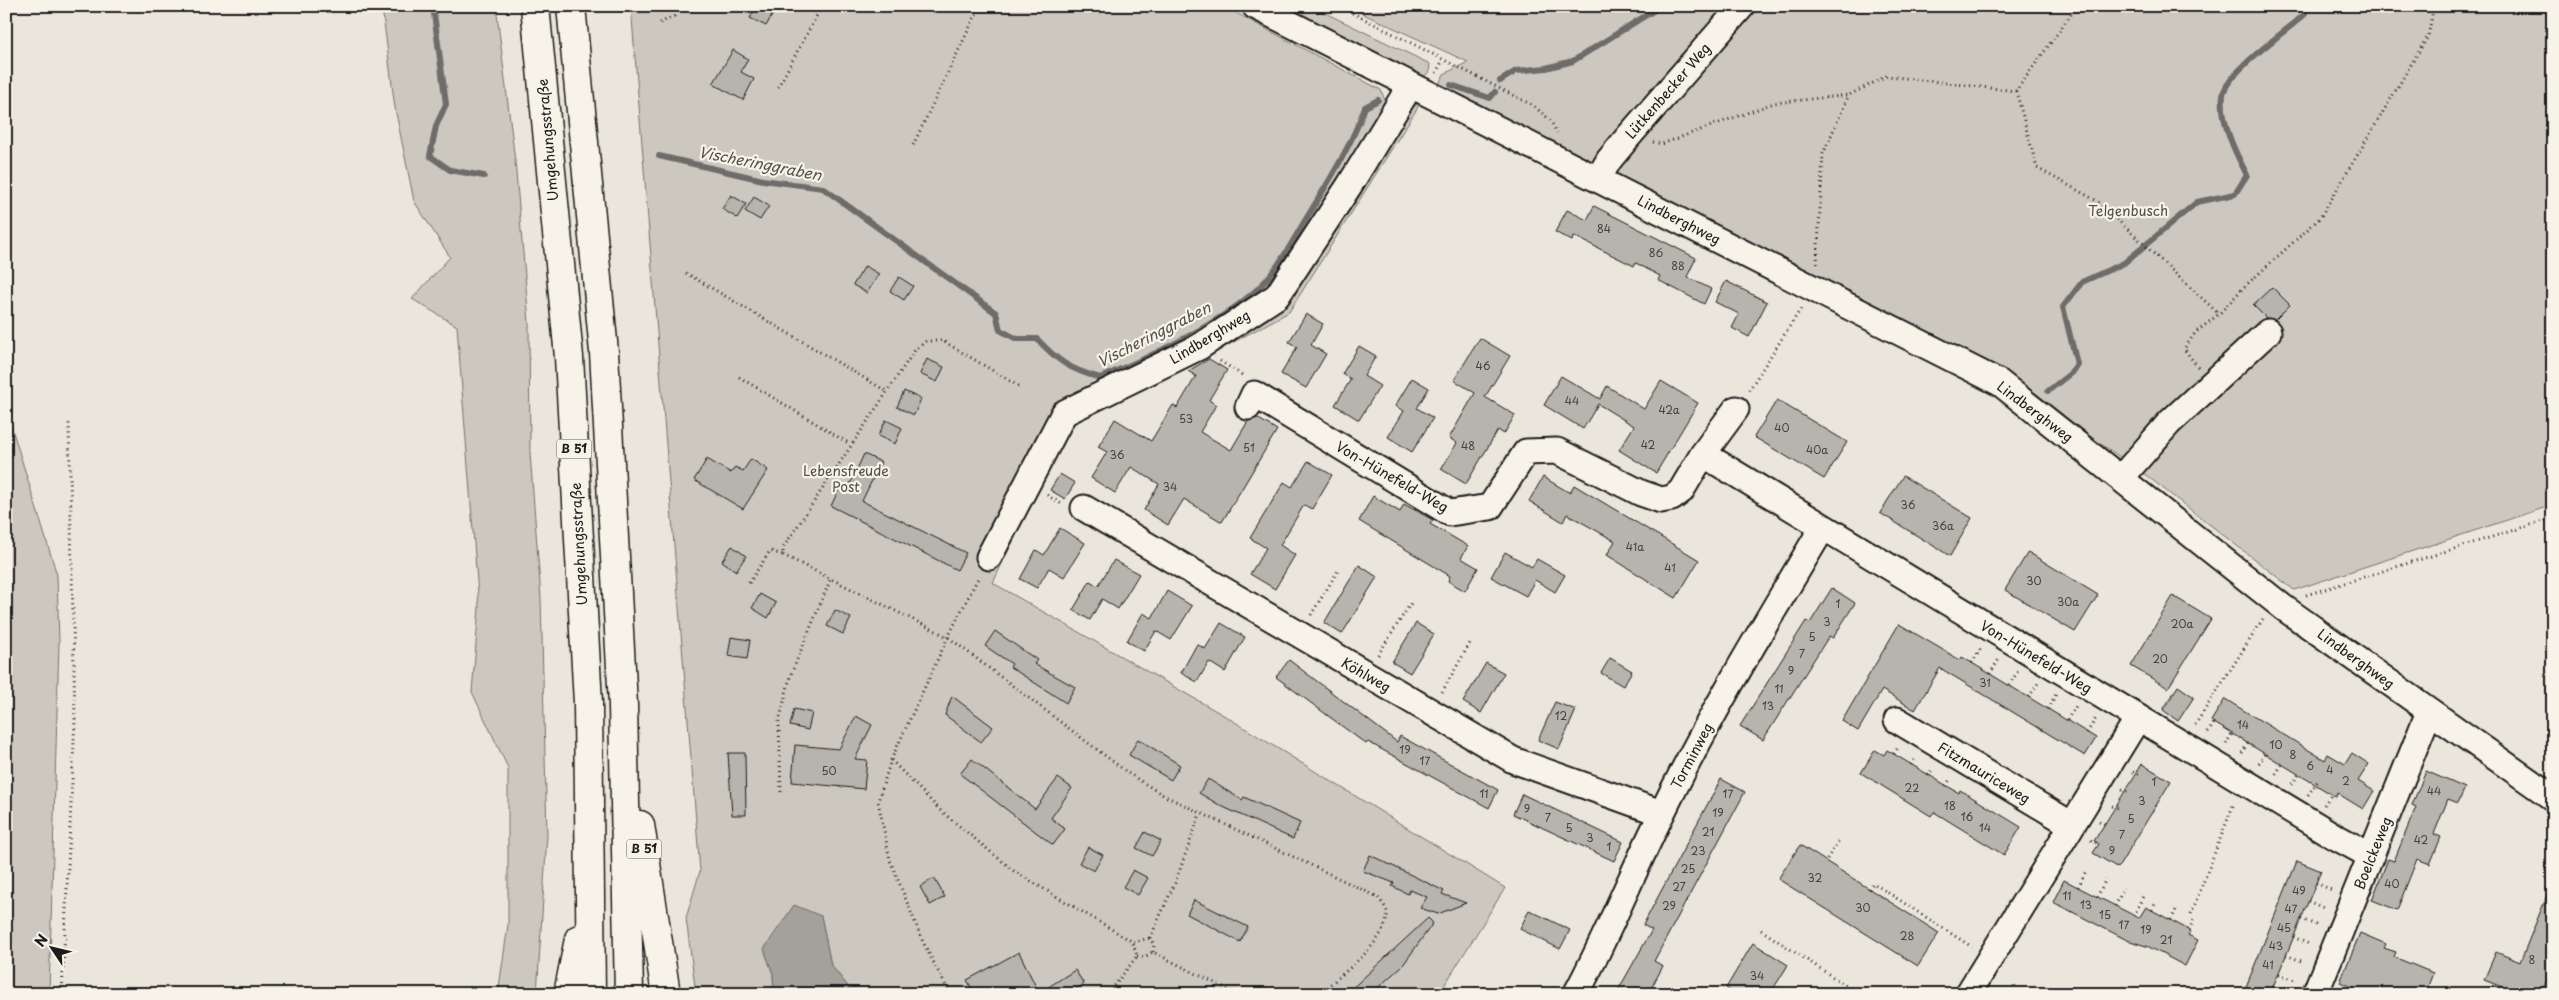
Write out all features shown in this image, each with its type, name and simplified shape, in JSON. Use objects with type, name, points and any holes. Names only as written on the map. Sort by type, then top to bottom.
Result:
[{"type":"highway","name":"Umgehungsstraße","points":[[535,6],[569,357],[588,703],[591,994]]},
{"type":"highway","name":"B 51","points":[[571,6],[604,352],[623,705],[629,994]]},
{"type":"highway","name":"B 51","points":[[623,705],[666,994]]},
{"type":"highway","name":"B 51","points":[[568,994],[589,893]]},
{"type":"street","name":"Lindberghweg","points":[[1255,6],[2000,383],[2280,604],[2429,712],[2553,798]]},
{"type":"street","name":"Lütkenbecker Weg","points":[[1598,179],[1609,160],[1742,6]]},
{"type":"street","name":"Lindberghweg","points":[[989,556],[1064,413],[1199,347],[1277,296],[1349,186],[1410,86]]},
{"type":"street","points":[[2121,478],[2169,423],[2268,332]]},
{"type":"street","name":"Von-Hünefeld-Weg","points":[[1251,401],[1450,513],[1490,508],[1526,452],[1557,451],[1641,493],[1661,500],[1672,498],[1681,490],[1703,454],[1736,409]]},
{"type":"street","name":"Von-Hünefeld-Weg","points":[[1703,454],[2334,836],[2371,856]]},
{"type":"street","name":"Köhlweg","points":[[1084,508],[1513,760],[1661,814]]},
{"type":"street","name":"Torminweg","points":[[1576,994],[1603,945],[1661,814],[1734,675],[1823,527]]},
{"type":"street","name":"Boelckeweg","points":[[2319,992],[2429,712]]},
{"type":"street","points":[[1968,994],[2138,718]]},
{"type":"street","name":"Fitzmauriceweg","points":[[1897,720],[2072,825]]},
{"type":"path","points":[[660,23],[674,16],[679,6]]},
{"type":"path","points":[[778,87],[822,6]]},
{"type":"path","points":[[913,145],[980,6]]},
{"type":"path","points":[[1339,6],[1534,106],[1551,121],[1558,135]]},
{"type":"path","points":[[2016,91],[2077,6]]},
{"type":"path","points":[[2210,385],[2184,349],[2195,333],[2219,314],[2244,287],[2320,218],[2428,36],[2434,6]]},
{"type":"path","points":[[1628,138],[1662,144],[1774,103],[1849,95],[1887,76],[2016,91]]},
{"type":"path","points":[[2016,91],[2037,168],[2097,201],[2219,314]]},
{"type":"path","points":[[1736,409],[1814,289],[1818,254],[1823,154],[1849,95]]},
{"type":"path","points":[[686,273],[888,392]]},
{"type":"path","points":[[783,555],[783,548],[788,538],[850,444],[888,392],[915,350],[926,341],[943,341],[1022,388]]},
{"type":"path","points":[[1199,347],[1249,380],[1251,401]]},
{"type":"path","points":[[739,377],[850,444]]},
{"type":"path","points":[[62,994],[75,719],[69,422]]},
{"type":"path","points":[[1027,482],[1077,514],[1084,508]]},
{"type":"path","points":[[2183,745],[2280,604],[2313,591],[2553,518]]},
{"type":"path","points":[[749,583],[770,551],[783,555],[830,578],[948,637],[1128,774],[1200,814],[1378,897],[1387,911],[1386,923],[1379,936],[1371,948],[1319,994]]},
{"type":"path","points":[[950,994],[923,942],[890,860],[878,801],[891,760],[948,637],[989,556]]},
{"type":"path","points":[[1299,635],[1339,569]]},
{"type":"path","points":[[781,792],[779,722],[790,677],[830,578]]},
{"type":"path","points":[[1366,674],[1410,602]]},
{"type":"path","points":[[1430,712],[1470,643]]},
{"type":"path","points":[[891,760],[941,811],[1014,871],[1133,942],[1137,956]]},
{"type":"path","points":[[2190,914],[2243,781]]},
{"type":"path","points":[[1150,938],[1175,883],[1200,814]]},
{"type":"path","points":[[1827,859],[1839,840]]},
{"type":"path","points":[[2078,887],[2086,871]]},
{"type":"path","points":[[2097,897],[2106,880]]},
{"type":"path","points":[[1869,889],[1873,883],[1990,958]]},
{"type":"path","points":[[2115,906],[2124,888]]},
{"type":"path","points":[[2134,916],[2143,896]]},
{"type":"path","points":[[2152,910],[2156,902]]},
{"type":"path","points":[[1912,916],[1916,910]]},
{"type":"path","points":[[2171,920],[2176,910]]},
{"type":"path","points":[[2189,930],[2195,917]]},
{"type":"path","points":[[1761,930],[1859,994]]},
{"type":"path","points":[[1133,942],[1150,938]]},
{"type":"path","points":[[1150,938],[1154,946],[1153,952]]},
{"type":"path","points":[[1137,956],[1144,957],[1153,952]]},
{"type":"path","points":[[1153,952],[1237,994]]},
{"type":"path","points":[[1108,994],[1137,956]]},
{"type":"path","points":[[2272,990],[2279,994]]},
{"type":"green space","points":[[370,6],[496,6],[515,161],[529,322],[530,453],[541,598],[547,835],[537,994],[498,994],[508,925],[508,768],[472,692],[479,607],[457,326],[412,299],[450,257],[414,201],[395,108],[383,15]]},
{"type":"green space","name":"Lebensfreude Post","points":[[631,6],[1223,6],[1381,90],[1387,106],[1270,292],[1228,323],[1073,405],[1063,433],[993,583],[1225,716],[1505,888],[1439,994],[854,994],[831,965],[821,916],[764,949],[773,974],[774,994],[696,994],[686,918],[700,871]]},
{"type":"green space","points":[[1276,6],[1311,6],[1430,64],[1429,72],[1421,79]]},
{"type":"green space","name":"Telgenbusch","points":[[1346,6],[2553,6],[2553,505],[2294,590],[2147,476],[2060,415],[1443,91],[1439,84],[1444,74],[1468,62]]},
{"type":"green space","points":[[1420,104],[1289,312],[1230,344],[1278,304],[1410,107]]},
{"type":"green space","points":[[6,409],[57,575],[59,643],[49,994],[6,994]]},
{"type":"shaded area","points":[[794,905],[821,916],[831,965],[854,994],[774,994],[773,974],[764,949]]},
{"type":"building","points":[[757,6],[763,6],[774,12],[766,26],[750,18]]},
{"type":"building","points":[[733,50],[748,59],[741,72],[754,79],[743,100],[713,84]]},
{"type":"building","points":[[731,195],[746,204],[737,218],[722,209]]},
{"type":"building","points":[[754,197],[769,206],[760,220],[745,211]]},
{"type":"building","points":[[1594,206],[1696,258],[1687,277],[1711,289],[1704,304],[1658,280],[1660,276],[1636,263],[1634,266],[1574,236],[1572,241],[1555,232],[1567,210],[1587,220]]},
{"type":"building","points":[[865,266],[879,274],[867,293],[853,285]]},
{"type":"building","points":[[899,277],[913,286],[904,300],[890,291]]},
{"type":"building","points":[[1726,281],[1767,302],[1749,337],[1732,328],[1739,314],[1715,302]]},
{"type":"building","points":[[2272,287],[2290,305],[2275,320],[2266,318],[2253,305]]},
{"type":"building","points":[[1306,314],[1323,324],[1311,345],[1326,354],[1306,388],[1281,374],[1297,347],[1289,342]]},
{"type":"building","points":[[1480,338],[1510,356],[1485,397],[1515,415],[1504,434],[1498,430],[1466,484],[1441,469],[1457,443],[1449,438],[1475,393],[1454,380]]},
{"type":"building","points":[[1359,346],[1376,356],[1364,376],[1380,386],[1359,420],[1335,405],[1351,379],[1342,374]]},
{"type":"building","points":[[927,359],[944,367],[937,382],[920,374]]},
{"type":"building","points":[[1209,359],[1227,370],[1209,400],[1216,405],[1200,432],[1231,450],[1248,421],[1257,418],[1277,430],[1222,522],[1184,499],[1168,525],[1144,510],[1159,484],[1131,467],[1115,493],[1091,478],[1107,452],[1098,447],[1115,419],[1151,441],[1173,405],[1177,408],[1196,376],[1188,371]]},
{"type":"building","points":[[1561,376],[1600,399],[1607,386],[1644,409],[1661,381],[1698,403],[1656,473],[1619,450],[1634,426],[1598,404],[1583,429],[1544,405]]},
{"type":"building","points":[[1412,378],[1429,388],[1417,408],[1433,418],[1412,452],[1388,437],[1404,411],[1395,406]]},
{"type":"building","points":[[904,391],[921,399],[914,415],[897,407]]},
{"type":"building","points":[[1777,400],[1847,442],[1824,479],[1754,437]]},
{"type":"building","points":[[886,420],[902,428],[895,444],[878,436]]},
{"type":"building","points":[[864,454],[881,462],[862,501],[966,553],[957,570],[831,506],[839,489],[846,493]]},
{"type":"building","points":[[707,459],[731,473],[735,467],[743,471],[751,459],[768,470],[743,509],[694,480]]},
{"type":"building","points":[[1308,461],[1332,475],[1312,509],[1304,505],[1280,545],[1295,555],[1275,589],[1250,574],[1266,548],[1250,538],[1284,482],[1292,487]]},
{"type":"building","points":[[1060,474],[1075,483],[1065,499],[1050,490]]},
{"type":"building","points":[[1903,476],[1972,518],[1950,556],[1880,513]]},
{"type":"building","points":[[1543,477],[1570,493],[1574,485],[1699,560],[1676,598],[1607,555],[1615,541],[1567,514],[1563,522],[1529,501]]},
{"type":"building","points":[[1373,496],[1400,512],[1404,504],[1433,520],[1430,524],[1468,546],[1461,558],[1478,568],[1465,591],[1448,581],[1450,576],[1359,521]]},
{"type":"building","points":[[1060,528],[1085,543],[1064,577],[1049,568],[1037,588],[1020,579],[1036,550],[1044,555]]},
{"type":"building","points":[[732,546],[746,556],[736,571],[722,561]]},
{"type":"building","points":[[1505,552],[1532,567],[1537,559],[1565,575],[1555,592],[1535,580],[1526,596],[1491,577]]},
{"type":"building","points":[[2028,552],[2098,595],[2075,632],[2005,590]]},
{"type":"building","points":[[1114,560],[1139,574],[1118,609],[1102,599],[1090,620],[1073,610],[1090,581],[1098,586]]},
{"type":"building","points":[[1359,565],[1377,577],[1342,634],[1324,623]]},
{"type":"building","points":[[1832,588],[1855,603],[1833,638],[1829,636],[1763,740],[1740,726],[1806,621],[1810,623]]},
{"type":"building","points":[[1167,591],[1192,606],[1171,640],[1156,631],[1144,651],[1127,641],[1143,613],[1152,618]]},
{"type":"building","points":[[760,594],[776,603],[768,618],[752,608]]},
{"type":"building","points":[[2173,596],[2211,619],[2168,688],[2131,666]]},
{"type":"building","points":[[835,610],[851,618],[843,634],[827,626]]},
{"type":"building","points":[[1221,623],[1245,637],[1225,672],[1209,662],[1197,682],[1181,673],[1197,644],[1205,649]]},
{"type":"building","points":[[1416,623],[1434,634],[1410,673],[1392,662]]},
{"type":"building","points":[[1899,624],[1960,660],[1962,657],[2096,738],[2085,756],[1940,668],[1915,710],[1882,690],[1858,731],[1842,721]]},
{"type":"building","points":[[995,631],[1037,660],[1034,664],[1075,687],[1066,703],[1010,667],[1012,664],[985,646]]},
{"type":"building","points":[[731,637],[750,640],[747,659],[728,656]]},
{"type":"building","points":[[1610,658],[1632,671],[1623,686],[1601,673]]},
{"type":"building","points":[[1289,660],[1397,742],[1400,736],[1498,790],[1489,808],[1368,742],[1366,744],[1276,677]]},
{"type":"building","points":[[1486,663],[1504,673],[1481,713],[1463,702]]},
{"type":"building","points":[[2178,686],[2194,697],[2178,721],[2163,710]]},
{"type":"building","points":[[952,696],[993,727],[981,742],[945,715]]},
{"type":"building","points":[[2225,699],[2325,760],[2328,754],[2345,764],[2352,753],[2369,764],[2358,781],[2374,791],[2363,809],[2337,793],[2336,797],[2211,721]]},
{"type":"building","points":[[1555,702],[1576,710],[1559,749],[1538,740]]},
{"type":"building","points":[[794,709],[812,713],[808,730],[790,726]]},
{"type":"building","points":[[856,716],[872,725],[855,759],[867,760],[864,789],[792,782],[795,745],[839,749]]},
{"type":"building","points":[[1138,739],[1180,765],[1171,780],[1129,755]]},
{"type":"building","points":[[1875,750],[1884,755],[1887,750],[1959,793],[1960,790],[2021,827],[2004,855],[1934,812],[1931,816],[1861,773]]},
{"type":"building","points":[[728,753],[745,753],[746,815],[732,815]]},
{"type":"building","points":[[972,759],[1035,809],[1058,778],[1072,788],[1051,818],[1065,829],[1053,845],[960,774]]},
{"type":"building","points":[[2142,764],[2171,781],[2118,868],[2093,853],[2099,844],[2094,841]]},
{"type":"building","points":[[2426,771],[2465,788],[2458,803],[2448,799],[2434,834],[2441,837],[2430,864],[2417,859],[2397,910],[2372,900],[2388,859],[2394,861],[2416,807],[2412,805]]},
{"type":"building","points":[[1208,779],[1242,800],[1244,797],[1300,823],[1293,839],[1221,806],[1199,793]]},
{"type":"building","points":[[1721,779],[1745,792],[1654,961],[1663,966],[1648,994],[1616,994],[1652,930],[1643,925]]},
{"type":"building","points":[[1522,794],[1623,842],[1614,861],[1513,814]]},
{"type":"building","points":[[1145,832],[1161,841],[1152,856],[1136,848]]},
{"type":"building","points":[[1800,845],[1939,933],[1918,966],[1778,879]]},
{"type":"building","points":[[1088,847],[1103,855],[1094,871],[1079,863]]},
{"type":"building","points":[[1370,855],[1444,891],[1442,894],[1466,903],[1438,914],[1420,908],[1427,897],[1410,890],[1408,894],[1392,886],[1394,883],[1363,871]]},
{"type":"building","points":[[2297,861],[2321,871],[2270,994],[2243,994]]},
{"type":"building","points":[[1133,870],[1148,878],[1138,895],[1123,887]]},
{"type":"building","points":[[934,878],[945,897],[930,905],[920,887]]},
{"type":"building","points":[[2064,880],[2139,918],[2146,907],[2191,931],[2188,935],[2198,940],[2185,966],[2149,947],[2127,940],[2053,902]]},
{"type":"building","points":[[2552,883],[2553,965],[2541,994],[2508,994],[2510,990],[2484,980],[2496,952],[2520,962]]},
{"type":"building","points":[[1194,900],[1248,927],[1240,942],[1187,914]]},
{"type":"building","points":[[1529,910],[1570,930],[1560,949],[1520,929]]},
{"type":"building","points":[[1428,918],[1433,923],[1403,965],[1371,994],[1346,994]]},
{"type":"building","points":[[2360,933],[2386,944],[2384,948],[2396,952],[2394,957],[2433,973],[2425,994],[2367,994],[2340,982]]},
{"type":"building","points":[[1753,943],[1788,965],[1770,994],[1735,994],[1726,988]]},
{"type":"building","points":[[1019,952],[1039,993],[1075,970],[1084,984],[1069,994],[975,994],[967,980]]},
{"type":"waterway","name":"Vischeringgraben","points":[[433,6],[446,104],[436,126],[430,156],[450,170],[484,176]]},
{"type":"waterway","name":"Vischeringgraben","points":[[1500,81],[1516,71],[1546,68],[1573,61],[1661,6]]},
{"type":"waterway","points":[[2048,391],[2071,373],[2077,364],[2063,307],[2082,282],[2124,263],[2197,202],[2235,194],[2247,175],[2233,147],[2226,126],[2223,95],[2234,76],[2258,53],[2304,15],[2308,6]]},
{"type":"waterway","name":"Vischeringgraben","points":[[1451,85],[1490,98],[1495,92]]},
{"type":"waterway","name":"Vischeringgraben","points":[[659,156],[763,180],[823,188],[996,313],[1000,330],[1017,339],[1037,339],[1065,364],[1100,378],[1159,352],[1199,330],[1236,307],[1260,287],[1280,261],[1329,181],[1352,138],[1365,107],[1378,100]]}]
